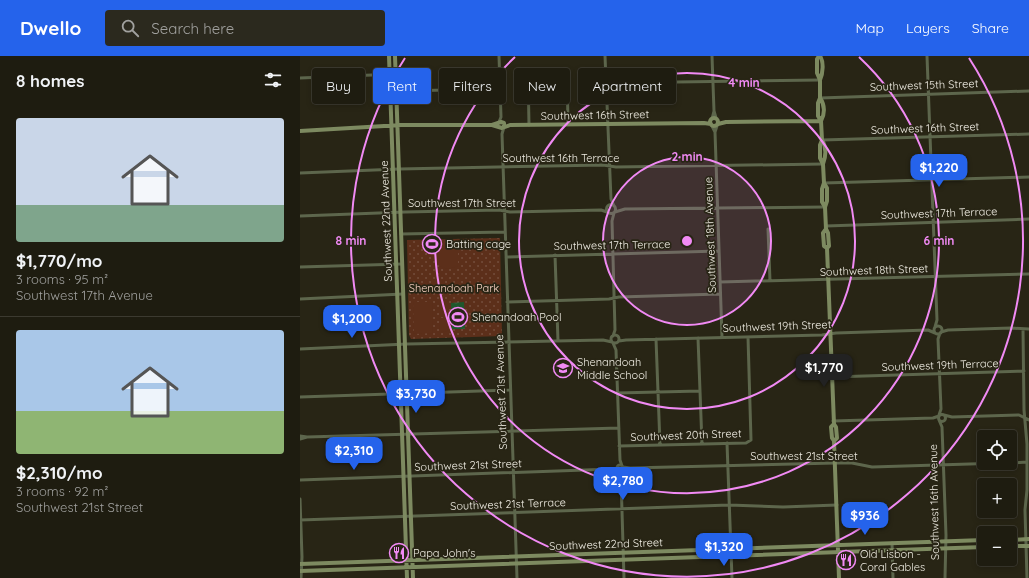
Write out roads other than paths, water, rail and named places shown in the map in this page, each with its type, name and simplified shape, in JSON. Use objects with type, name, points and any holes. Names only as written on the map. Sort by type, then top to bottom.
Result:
[{"type":"main road","name":"Southwest 22nd Avenue","points":[[389,56],[390,68]]},
{"type":"main road","name":"Southwest 22nd Avenue","points":[[395,56],[396,68]]},
{"type":"main road","points":[[819,56],[817,59],[817,74],[820,80],[818,116],[821,121],[822,140],[820,145],[820,158],[823,164],[824,183],[822,189],[822,202],[825,207],[826,227],[823,233],[824,246],[826,248],[828,280],[834,422],[831,427],[832,438],[834,441],[839,578]]},
{"type":"main road","name":"Southwest 22nd Avenue","points":[[391,104],[398,345],[407,578]]},
{"type":"main road","name":"Southwest 22nd Avenue","points":[[397,104],[413,578]]},
{"type":"main road","name":"Southwest 16th Street","points":[[300,131],[392,126],[821,121]]},
{"type":"main road","points":[[1017,540],[1028,539]]},
{"type":"main road","name":"Southwest 22nd Street","points":[[301,564],[977,540]]},
{"type":"main road","name":"Southwest 22nd Street","points":[[301,571],[977,547]]},
{"type":"street","name":"Southwest 21st Avenue","points":[[499,56],[499,68]]},
{"type":"street","points":[[712,56],[714,122]]},
{"type":"street","points":[[927,56],[937,320],[933,330],[938,339],[941,417]]},
{"type":"street","points":[[606,57],[606,68]]},
{"type":"street","points":[[300,78],[373,75]]},
{"type":"street","points":[[676,82],[820,80]]},
{"type":"street","name":"Southwest 15th Street","points":[[820,98],[1029,91]]},
{"type":"street","name":"Southwest 21st Avenue","points":[[501,104],[517,578]]},
{"type":"street","points":[[529,104],[530,125]]},
{"type":"street","points":[[568,104],[568,124]]},
{"type":"street","points":[[607,104],[611,199],[614,206],[612,221],[612,254],[624,578]]},
{"type":"street","name":"Southwest 18th Avenue","points":[[714,122],[722,337]]},
{"type":"street","name":"Southwest 16th Street","points":[[822,140],[1029,134]]},
{"type":"street","name":"Southwest 16th Terrace","points":[[300,174],[393,169],[603,165],[716,166],[823,164]]},
{"type":"street","points":[[824,183],[1029,177]]},
{"type":"street","points":[[611,199],[608,206],[608,212],[612,221]]},
{"type":"street","points":[[608,206],[623,209]]},
{"type":"street","name":"Southwest 17th Street","points":[[601,210],[608,206]]},
{"type":"street","points":[[614,212],[623,209],[825,207]]},
{"type":"street","name":"Southwest 17th Street","points":[[300,216],[394,212],[601,210],[614,212]]},
{"type":"street","name":"Southwest 17th Terrace","points":[[826,227],[933,222],[1029,220]]},
{"type":"street","points":[[768,229],[770,281]]},
{"type":"street","points":[[401,234],[505,232]]},
{"type":"street","name":"Southwest 17th Terrace","points":[[506,257],[719,251]]},
{"type":"street","points":[[555,256],[558,341]]},
{"type":"street","points":[[300,268],[402,264]]},
{"type":"street","name":"Southwest 18th Street","points":[[720,282],[1029,274]]},
{"type":"street","points":[[300,299],[403,294]]},
{"type":"street","points":[[507,302],[720,294]]},
{"type":"street","points":[[937,320],[941,333],[938,339]]},
{"type":"street","name":"Southwest 19th Street","points":[[616,338],[626,340],[830,334],[928,330],[935,327],[940,327]]},
{"type":"street","points":[[940,327],[948,330]]},
{"type":"street","points":[[935,333],[941,333],[948,330],[1011,328],[1029,330]]},
{"type":"street","points":[[1023,329],[1028,501],[1025,510],[1028,539],[1027,578]]},
{"type":"street","name":"Southwest 19th Street","points":[[928,330],[935,333]]},
{"type":"street","name":"Southwest 20th Street","points":[[620,446],[727,443],[746,442],[752,440],[748,336]]},
{"type":"street","points":[[300,349],[405,344],[603,340],[616,338]]},
{"type":"street","points":[[613,342],[616,338]]},
{"type":"street","points":[[613,342],[616,338]]},
{"type":"street","points":[[698,338],[702,444]]},
{"type":"street","points":[[656,339],[660,445]]},
{"type":"street","points":[[603,340],[613,342]]},
{"type":"street","points":[[613,342],[616,350]]},
{"type":"street","name":"Southwest 19th Terrace","points":[[832,377],[1024,371]]},
{"type":"street","points":[[300,396],[510,390]]},
{"type":"street","points":[[618,393],[700,391]]},
{"type":"street","points":[[834,422],[1019,415],[1029,420]]},
{"type":"street","points":[[941,417],[945,420]]},
{"type":"street","points":[[941,417],[945,420]]},
{"type":"street","name":"Southwest 16th Avenue","points":[[941,417],[946,541],[945,578]]},
{"type":"street","points":[[945,420],[952,417]]},
{"type":"street","name":"Southwest 16th Avenue","points":[[942,426],[945,420]]},
{"type":"street","name":"Southwest 20th Street","points":[[300,439],[307,437],[402,433],[619,428]]},
{"type":"street","name":"Southwest 20th Street","points":[[300,435],[307,437]]},
{"type":"street","points":[[727,443],[732,578]]},
{"type":"street","points":[[1017,463],[1027,462]]},
{"type":"street","name":"Southwest 21st Street","points":[[300,480],[728,465],[852,463],[872,467],[977,464]]},
{"type":"street","points":[[300,499],[301,578]]},
{"type":"street","name":"Southwest 21st Terrace","points":[[300,520],[729,504],[783,507],[837,505]]},
{"type":"street","points":[[892,543],[893,578]]},
{"type":"water","name":"Shenandoah Pool","points":[[464,302],[465,329],[452,329],[451,303]]},
{"type":"place","name":"Batting cage","points":[[432,244]]},
{"type":"place","name":"Shenandoah Pool","points":[[458,317]]},
{"type":"place","name":"Shenandoah Middle School","points":[[563,368]]},
{"type":"place","name":"Papa John's","points":[[399,553]]},
{"type":"place","name":"Old Lisbon - Coral Gables","points":[[846,560]]},
{"type":"park label","name":"Shenandoah Park","points":[[454,288]]}]
